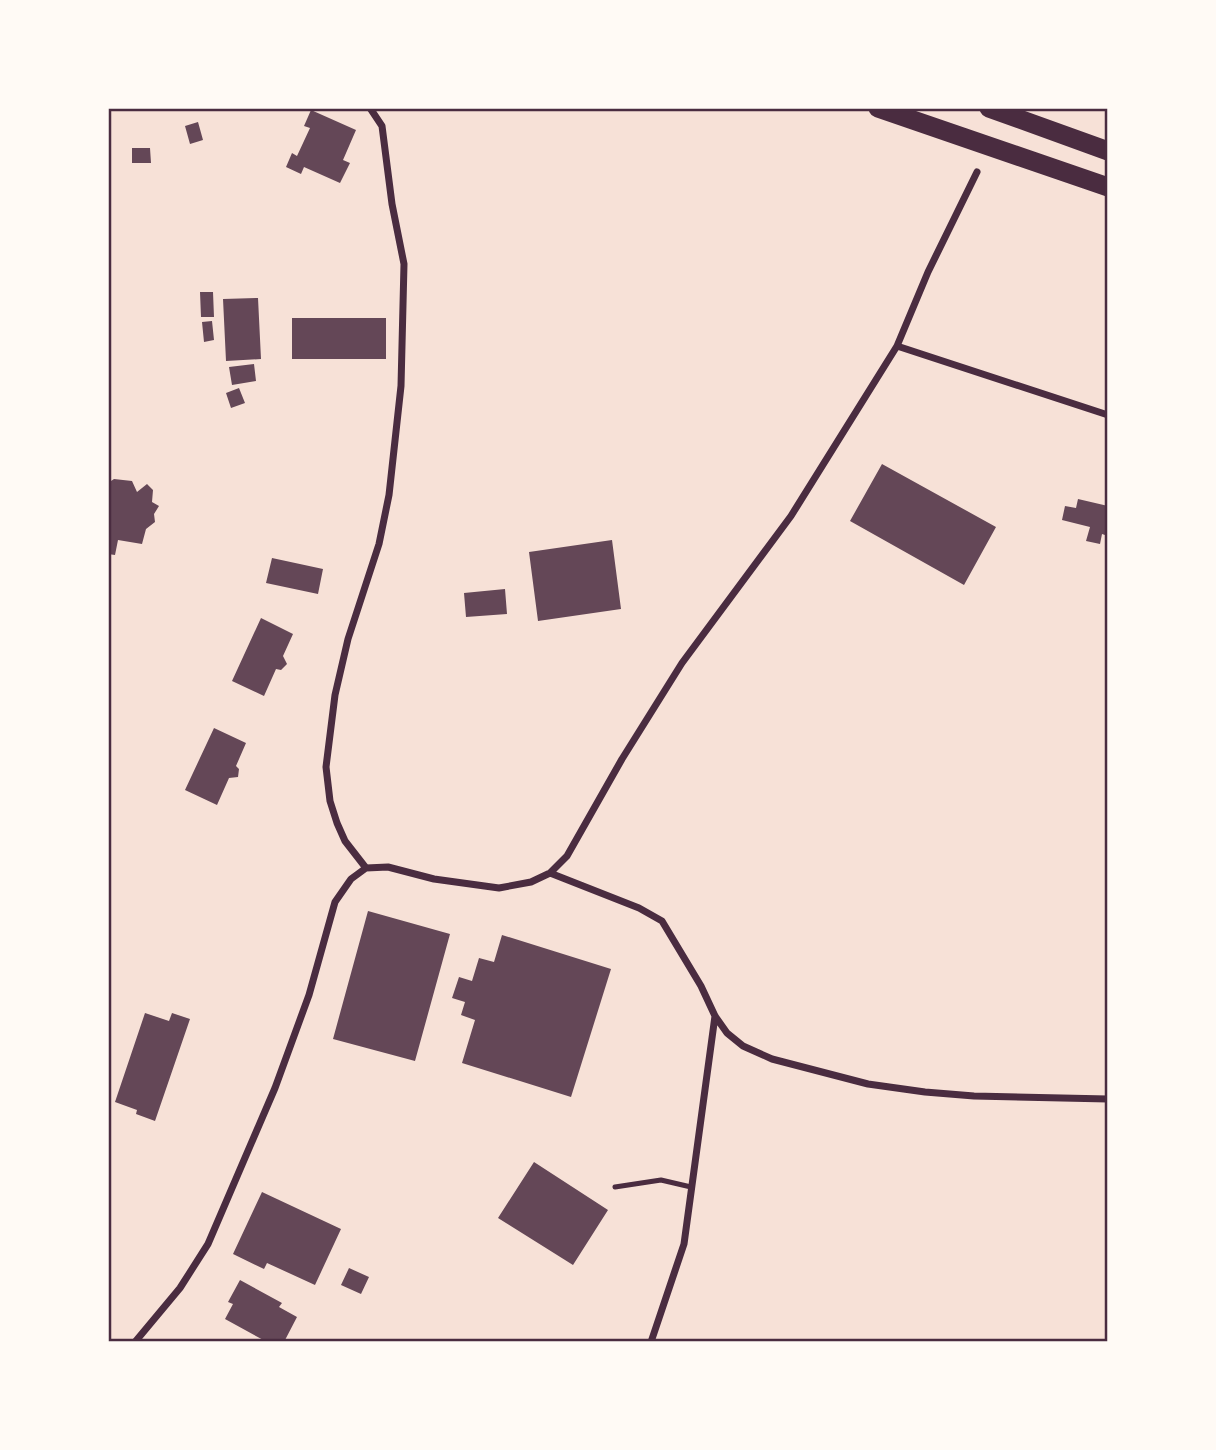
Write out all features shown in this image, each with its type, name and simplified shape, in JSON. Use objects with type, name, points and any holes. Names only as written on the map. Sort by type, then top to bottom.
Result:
[{"type":"highway","points":[[878,108],[1108,187]]},
{"type":"highway","points":[[989,108],[1108,151]]},
{"type":"street","points":[[366,868],[345,841],[337,824],[330,801],[327,767],[335,695],[348,639],[379,544],[389,495],[401,386],[404,264],[392,204],[382,126],[370,108]]},
{"type":"street","points":[[135,1342],[180,1287],[208,1244],[275,1088],[309,995],[335,902],[351,879],[366,868],[388,867],[434,879],[499,888],[531,883],[550,873],[567,856],[622,759],[682,663],[791,516],[897,346],[928,272],[976,172]]},
{"type":"street","points":[[897,346],[1108,415]]},
{"type":"street","points":[[550,873],[619,899],[662,921],[715,1016],[727,1033],[752,1051],[772,1059],[868,1084],[925,1092],[974,1096],[1108,1099]]},
{"type":"street","points":[[651,1342],[684,1244],[715,1016]]},
{"type":"lane","points":[[615,1187],[661,1180],[691,1187]]},
{"type":"building","points":[[311,110],[356,130],[343,160],[350,163],[340,183],[304,167],[301,174],[286,167],[292,153],[297,156],[310,128],[304,126]]},
{"type":"building","points":[[198,122],[203,140],[190,144],[185,126]]},
{"type":"building","points":[[132,148],[150,148],[151,163],[132,163]]},
{"type":"building","points":[[200,292],[213,292],[214,317],[201,317]]},
{"type":"building","points":[[258,298],[261,359],[226,361],[223,299]]},
{"type":"building","points":[[292,318],[386,318],[386,359],[292,359]]},
{"type":"building","points":[[212,321],[214,340],[204,342],[202,322]]},
{"type":"building","points":[[254,364],[256,381],[232,385],[229,367]]},
{"type":"building","points":[[239,388],[245,403],[231,408],[226,393]]},
{"type":"building","points":[[882,464],[996,527],[964,585],[850,521]]},
{"type":"building","points":[[114,479],[132,481],[137,492],[147,484],[153,490],[152,502],[159,506],[154,514],[155,522],[146,529],[142,544],[118,540],[115,555],[108,554],[108,483]]},
{"type":"building","points":[[1078,499],[1108,506],[1108,536],[1102,534],[1100,544],[1086,541],[1090,527],[1062,520],[1065,506],[1076,508]]},
{"type":"building","points":[[612,540],[621,609],[538,621],[529,552]]},
{"type":"building","points":[[272,558],[323,569],[318,594],[266,583]]},
{"type":"building","points":[[505,589],[507,614],[466,617],[464,593]]},
{"type":"building","points":[[261,618],[293,634],[283,656],[287,664],[281,670],[276,669],[264,696],[232,681]]},
{"type":"building","points":[[214,728],[246,743],[236,766],[239,769],[238,777],[229,778],[217,805],[185,790]]},
{"type":"building","points":[[368,911],[450,934],[415,1061],[333,1039]]},
{"type":"building","points":[[502,935],[611,969],[571,1097],[462,1063],[475,1020],[461,1015],[465,1002],[452,998],[459,977],[472,981],[479,958],[494,962]]},
{"type":"building","points":[[145,1013],[169,1021],[172,1013],[190,1019],[155,1121],[136,1114],[137,1110],[115,1102]]},
{"type":"building","points":[[534,1162],[608,1210],[573,1265],[498,1218]]},
{"type":"building","points":[[262,1192],[341,1229],[315,1285],[267,1263],[264,1269],[233,1254]]},
{"type":"building","points":[[349,1268],[369,1277],[361,1294],[341,1285]]},
{"type":"building","points":[[240,1280],[282,1303],[279,1307],[297,1317],[284,1342],[267,1342],[225,1319],[233,1304],[228,1302]]}]
